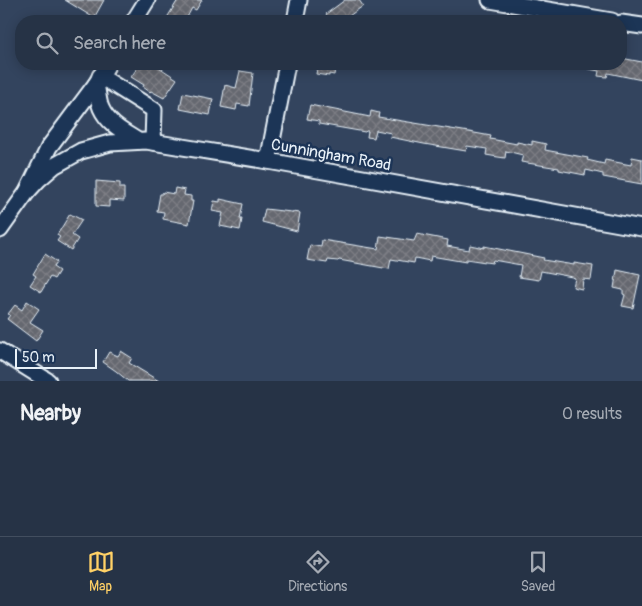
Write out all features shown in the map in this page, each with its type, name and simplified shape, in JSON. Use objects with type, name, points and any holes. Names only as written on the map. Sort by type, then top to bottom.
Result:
[{"type":"street","points":[[138,15],[147,0]]},
{"type":"street","points":[[296,15],[299,0]]},
{"type":"street","points":[[490,0],[577,15]]},
{"type":"street","points":[[627,24],[642,26]]},
{"type":"street","points":[[268,161],[286,70]]},
{"type":"street","points":[[101,75],[100,103],[105,115],[115,126],[138,141]]},
{"type":"street","points":[[101,75],[154,110],[154,142]]},
{"type":"street","points":[[0,230],[27,192],[47,152],[101,75]]},
{"type":"street","name":"Cunningham Road","points":[[27,192],[57,164],[81,151],[110,143],[138,141],[268,161],[642,228]]},
{"type":"street","points":[[47,152],[57,164]]},
{"type":"street","points":[[0,351],[48,381]]},
{"type":"building","points":[[65,0],[104,0],[96,15],[89,15]]},
{"type":"building","points":[[178,0],[202,0],[196,10],[192,8],[188,15],[169,15]]},
{"type":"building","points":[[345,0],[359,0],[363,6],[350,15],[326,14]]},
{"type":"building","points":[[627,59],[642,62],[642,80],[608,73],[607,77],[598,76],[599,71],[594,70],[627,70]]},
{"type":"building","points":[[136,70],[163,70],[177,79],[164,98],[150,92],[143,87],[144,85],[131,77]]},
{"type":"building","points":[[317,70],[335,70],[334,75],[316,74]]},
{"type":"building","points":[[240,71],[253,73],[249,106],[237,104],[236,110],[221,107],[225,85],[236,88]]},
{"type":"building","points":[[183,93],[213,99],[210,115],[180,109]]},
{"type":"building","points":[[310,105],[370,117],[371,111],[379,113],[378,117],[491,136],[490,139],[517,144],[517,142],[532,145],[532,141],[546,144],[545,150],[588,158],[587,160],[604,164],[605,160],[631,165],[632,157],[642,159],[642,184],[603,177],[603,174],[586,170],[585,175],[559,170],[559,168],[521,162],[523,155],[506,151],[505,158],[498,157],[486,155],[487,149],[467,146],[466,151],[424,144],[390,137],[391,133],[376,130],[374,138],[367,137],[368,131],[319,124],[319,121],[307,119]]},
{"type":"building","points":[[96,181],[120,183],[120,188],[124,188],[124,201],[109,200],[109,207],[96,206]]},
{"type":"building","points":[[175,188],[185,190],[184,195],[191,196],[191,201],[193,201],[189,224],[163,219],[164,212],[157,211],[160,194],[163,192],[174,194]]},
{"type":"building","points":[[220,199],[243,204],[240,230],[220,226],[223,213],[212,211],[214,201],[220,202]]},
{"type":"building","points":[[265,209],[300,213],[297,231],[262,222]]},
{"type":"building","points":[[70,214],[82,220],[72,235],[78,239],[71,250],[57,241],[60,237],[57,235]]},
{"type":"building","points":[[417,234],[448,240],[447,246],[469,250],[470,245],[484,248],[484,246],[544,258],[543,260],[593,266],[591,280],[583,279],[582,289],[573,287],[575,278],[541,271],[539,280],[519,277],[521,265],[493,260],[492,263],[466,259],[466,262],[431,256],[430,261],[415,258],[414,263],[391,259],[389,269],[339,260],[328,260],[327,263],[307,260],[310,245],[321,247],[322,240],[378,249],[380,236],[414,241]]},
{"type":"building","points":[[45,254],[57,262],[53,267],[59,271],[54,279],[50,277],[41,292],[30,285],[36,276],[33,274]]},
{"type":"building","points":[[617,270],[640,275],[633,308],[622,306],[625,295],[623,290],[614,288]]},
{"type":"building","points":[[27,301],[39,309],[30,322],[43,330],[36,341],[7,319],[10,315],[8,314],[15,305],[22,310]]},
{"type":"building","points":[[121,351],[132,358],[129,363],[159,381],[128,381],[103,362],[109,352],[118,356]]}]
